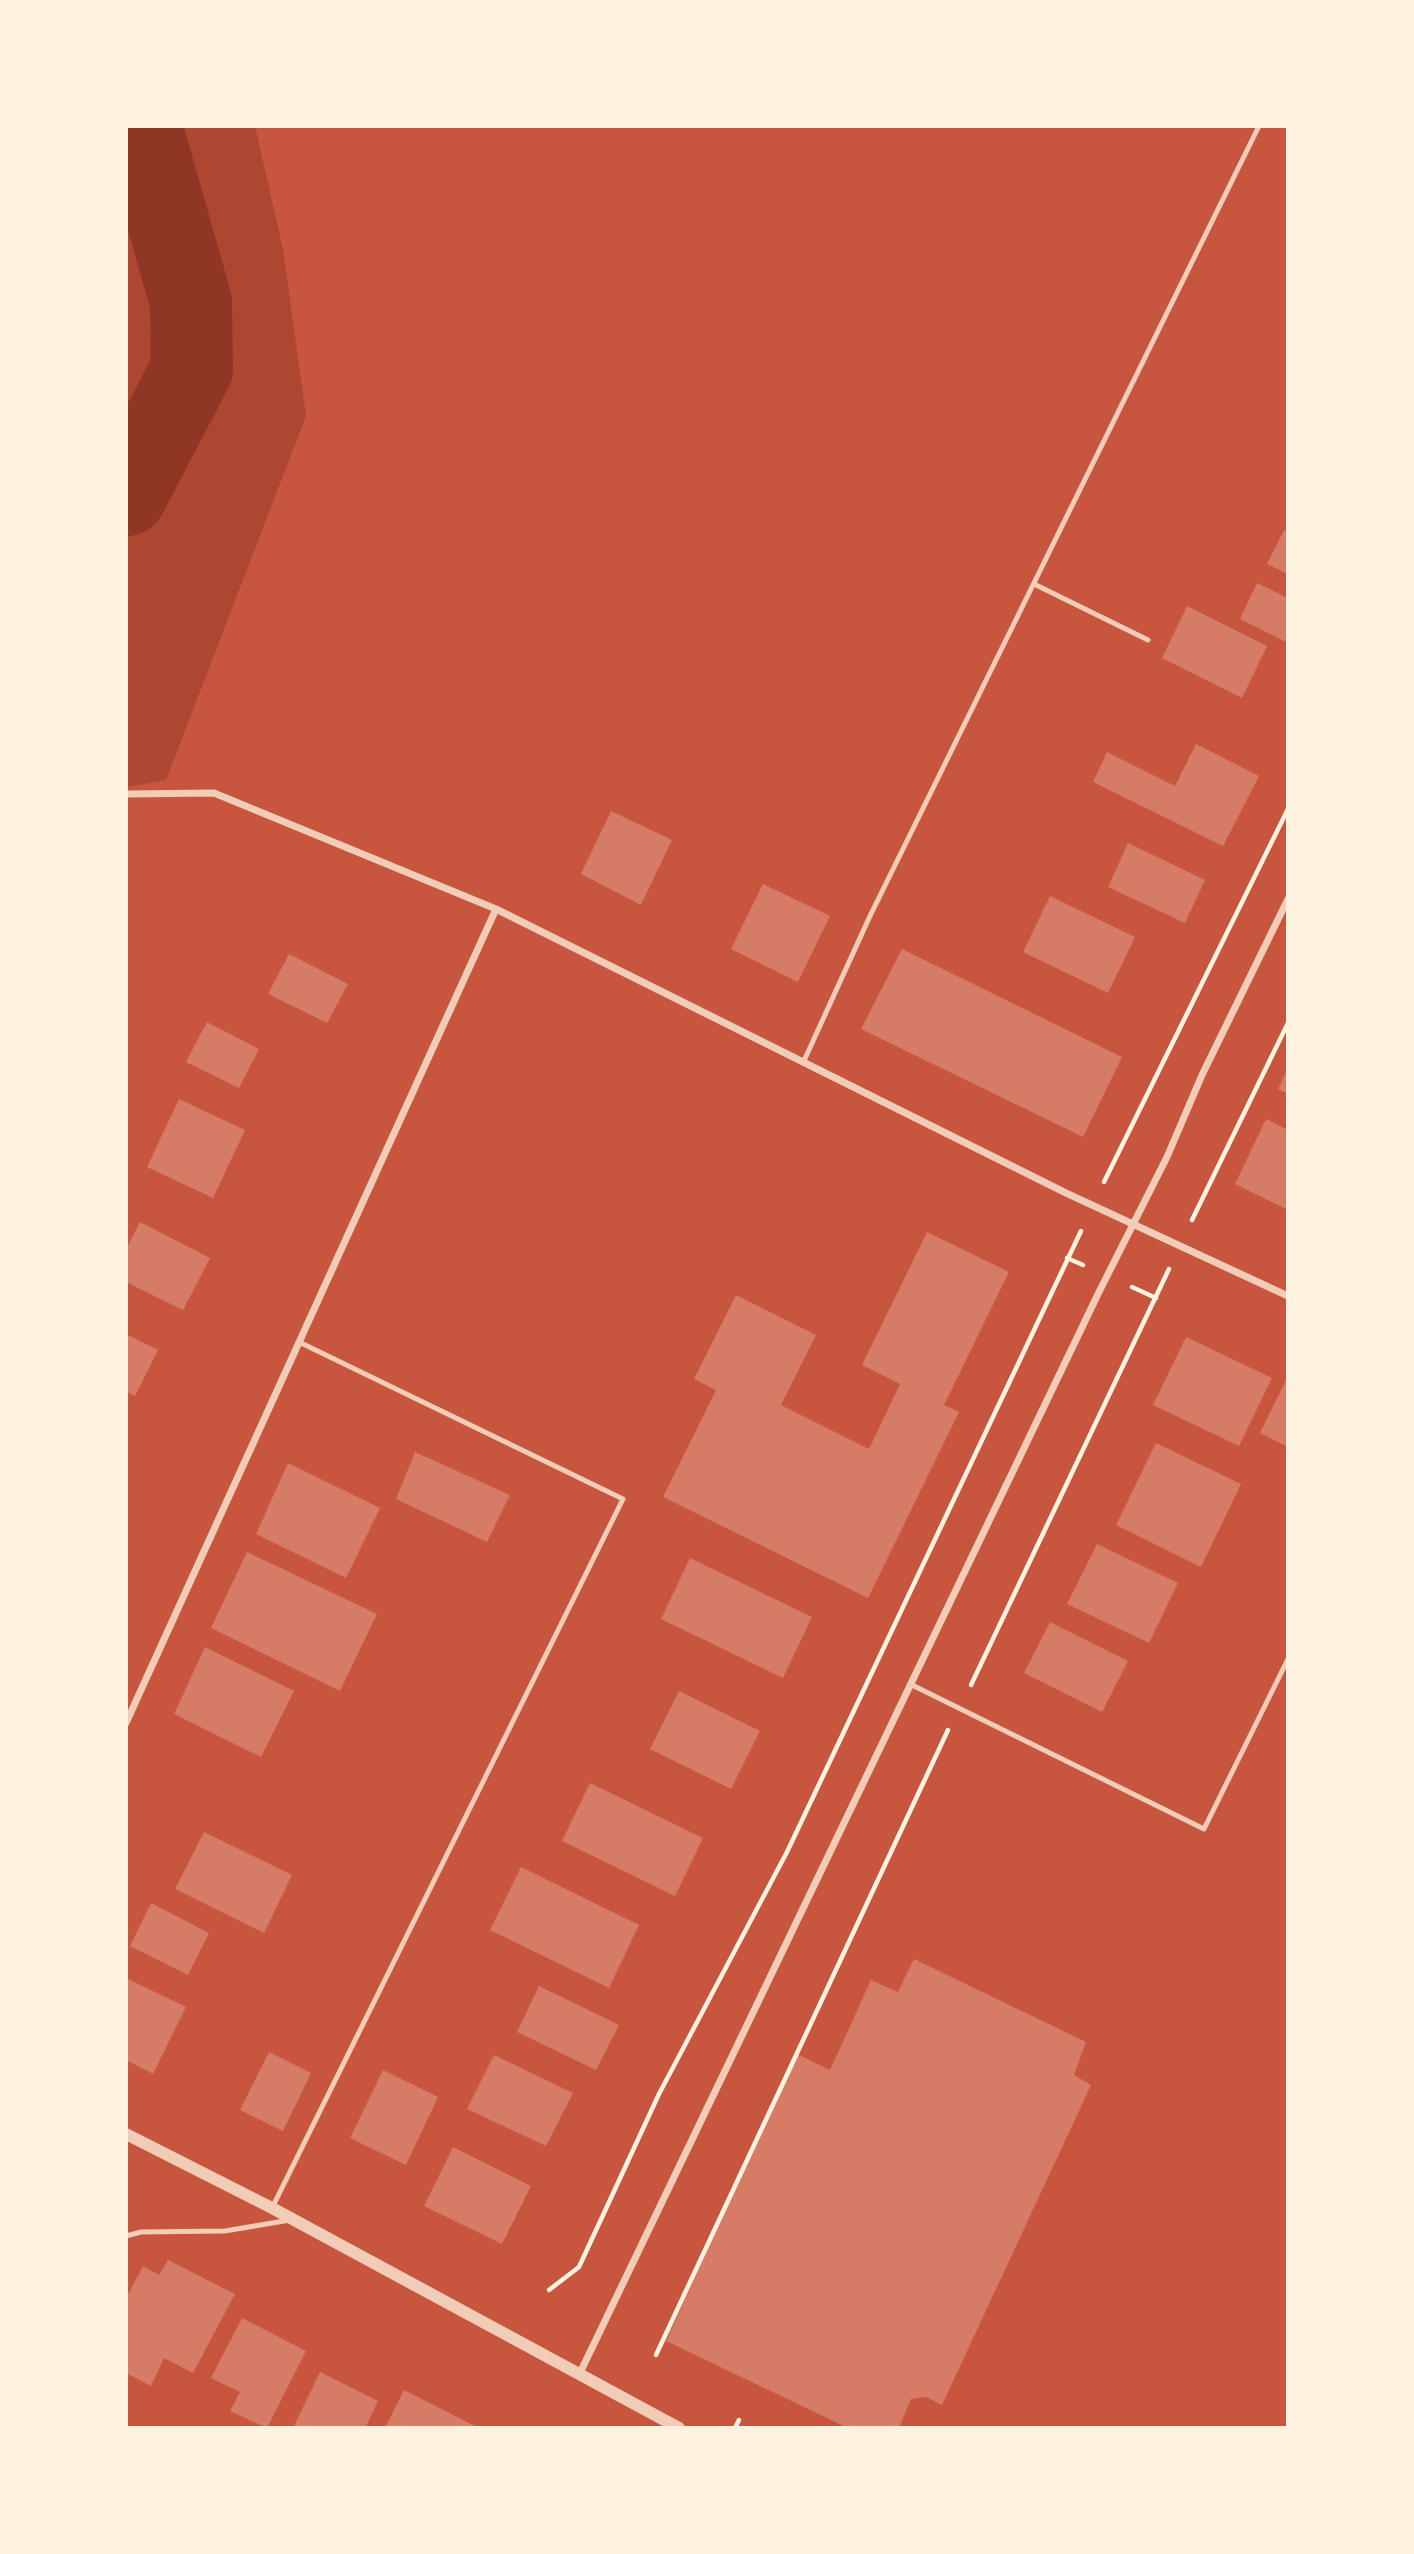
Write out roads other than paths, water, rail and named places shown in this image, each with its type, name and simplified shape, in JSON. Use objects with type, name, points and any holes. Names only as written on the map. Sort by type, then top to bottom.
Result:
[{"type":"street","points":[[126,794],[214,793],[496,909],[1092,1206],[1288,1296]]},
{"type":"street","points":[[579,2376],[910,1684],[1167,1157],[1202,1075],[1288,899]]},
{"type":"street","points":[[126,1723],[496,909]]},
{"type":"street","points":[[126,2134],[272,2208],[677,2428]]},
{"type":"lane","points":[[803,1063],[870,916],[1259,126]]},
{"type":"lane","points":[[1034,584],[1148,640]]},
{"type":"lane","points":[[272,2208],[622,1499],[299,1342]]},
{"type":"lane","points":[[910,1684],[1204,1829],[1288,1659]]},
{"type":"lane","points":[[126,2236],[141,2232],[225,2231],[293,2220]]},
{"type":"waterway","points":[[126,495],[192,369],[191,302],[141,126]]}]
